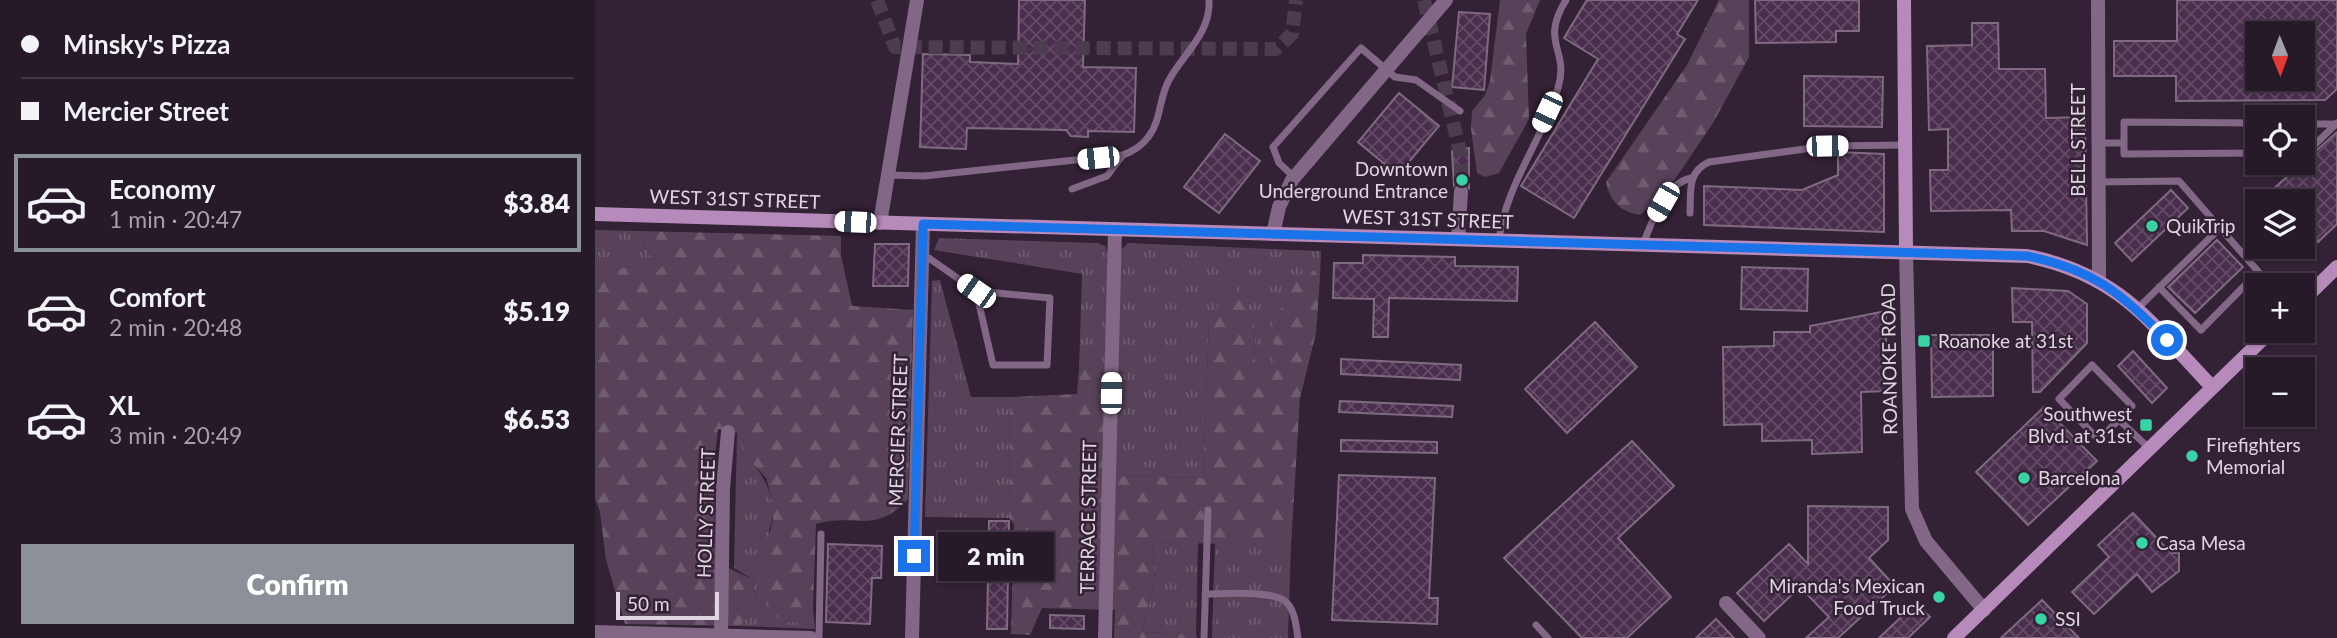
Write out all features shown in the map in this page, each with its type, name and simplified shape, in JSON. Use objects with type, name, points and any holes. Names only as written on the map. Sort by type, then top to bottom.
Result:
[{"type":"main road","name":"ROANOKE ROAD","points":[[1904,0],[1906,252]]},
{"type":"main road","name":"WEST 31ST STREET","points":[[595,214],[2027,256],[2060,263],[2099,279],[2137,309],[2212,387]]},
{"type":"main road","points":[[2315,288],[2337,267]]},
{"type":"main road","points":[[1954,638],[2258,343]]},
{"type":"street","points":[[880,223],[917,0]]},
{"type":"street","points":[[1273,234],[1279,207],[1295,177],[1446,0]]},
{"type":"street","name":"BELL STREET","points":[[2098,0],[2099,279]]},
{"type":"street","points":[[1458,239],[1461,192]]},
{"type":"street","name":"MERCIER STREET","points":[[912,638],[923,224]]},
{"type":"street","name":"TERRACE STREET","points":[[1105,638],[1115,229]]},
{"type":"street","name":"ROANOKE ROAD","points":[[1906,252],[1912,509],[1926,541],[1984,610]]},
{"type":"street","name":"HOLLY STREET","points":[[721,637],[723,488],[728,432]]},
{"type":"street","points":[[1726,603],[1759,638]]},
{"type":"street","points":[[595,632],[624,635],[811,638]]},
{"type":"lane","points":[[888,175],[924,176],[1123,155],[1138,149],[1155,126],[1169,80],[1205,27],[1210,14],[1209,0]]},
{"type":"lane","points":[[1499,240],[1502,214],[1514,183],[1558,89],[1562,68],[1552,30],[1555,18],[1566,0]]},
{"type":"lane","points":[[1295,177],[1279,163],[1273,147],[1361,47],[1402,80],[1416,80],[1460,111]]},
{"type":"lane","points":[[2245,123],[2124,122],[2124,155],[2245,153]]},
{"type":"lane","points":[[2315,124],[2336,123]]},
{"type":"lane","points":[[2315,144],[2336,123]]},
{"type":"lane","points":[[2098,143],[2124,143]]},
{"type":"lane","points":[[1690,214],[1691,178],[1697,168],[1709,162],[1827,146],[1905,145]]},
{"type":"lane","points":[[1072,189],[1107,176],[1123,155]]},
{"type":"lane","points":[[1643,244],[1671,189],[1680,181],[1691,178]]},
{"type":"lane","points":[[2098,182],[2179,181],[2258,272],[2201,330],[2159,287]]},
{"type":"lane","points":[[2137,309],[2220,228]]},
{"type":"lane","points":[[922,254],[976,291],[1050,298],[1047,365],[993,365],[976,291]]},
{"type":"lane","points":[[2092,365],[2132,406],[2119,420],[2099,440],[2059,399],[2092,365]]},
{"type":"lane","points":[[2119,420],[2149,449]]},
{"type":"lane","points":[[1203,638],[1208,509]]},
{"type":"lane","points":[[819,638],[821,534]]},
{"type":"lane","points":[[1205,594],[1268,595],[1285,601],[1293,614],[1298,638]]},
{"type":"lane","points":[[1536,625],[1548,638]]},
{"type":"green space","points":[[1500,0],[1540,0],[1526,34],[1529,119],[1499,173],[1485,177],[1477,173],[1471,129],[1472,111],[1485,95],[1490,81]]},
{"type":"green space","points":[[1719,0],[1749,0],[1749,57],[1713,123],[1669,188],[1640,215],[1627,211],[1613,200],[1606,182],[1687,65]]},
{"type":"green space","points":[[595,230],[638,231],[650,255],[663,265],[653,275],[630,266],[595,274]]},
{"type":"green space","points":[[638,231],[841,236],[841,255],[852,306],[913,310],[908,499],[896,510],[874,520],[841,520],[816,524],[813,609],[801,621],[783,622],[771,612],[765,554],[773,519],[772,498],[766,478],[744,453],[737,433],[718,429],[714,465],[715,562],[752,579],[756,599],[741,626],[625,624],[606,560],[600,512],[595,498],[595,274],[630,266],[653,275],[663,265],[650,255]]},
{"type":"green space","points":[[939,238],[1098,243],[1105,246],[1108,255],[1105,373],[1079,369],[1082,274],[934,250]]},
{"type":"green space","points":[[1128,243],[1321,251],[1320,278],[1313,270],[1276,368],[1255,363],[1254,324],[1209,322],[1203,478],[1114,476],[1121,250]]},
{"type":"green space","points":[[1314,270],[1320,278],[1316,333],[1300,398],[1291,546],[1152,542],[1155,580],[1142,632],[1196,634],[1197,638],[1114,638],[1115,610],[1042,608],[1030,635],[1011,634],[1014,524],[1009,518],[1010,397],[1077,394],[1079,369],[1105,373],[1114,476],[1203,478],[1209,322],[1232,281],[1254,324],[1255,363],[1276,368],[1272,328],[1293,283]]},
{"type":"green space","points":[[940,280],[971,397],[1010,397],[1009,518],[925,517],[932,281]]},
{"type":"green space","points":[[737,433],[769,490],[772,502],[773,515],[769,530],[783,622],[801,621],[813,609],[815,629],[741,626],[756,598],[752,579],[734,568]]},
{"type":"green space","points":[[1152,542],[1198,543],[1196,634],[1142,632],[1155,580]]},
{"type":"green space","points":[[1215,543],[1291,546],[1288,638],[1212,638]]},
{"type":"building","points":[[1019,0],[1085,0],[1083,67],[1136,68],[1134,132],[1088,131],[1088,137],[1071,136],[1066,130],[967,128],[966,149],[920,147],[923,54],[970,55],[970,62],[1018,64]]},
{"type":"building","points":[[1587,0],[1698,0],[1677,34],[1685,39],[1574,218],[1521,186],[1598,59],[1564,38]]},
{"type":"building","points":[[1755,0],[1859,0],[1859,31],[1836,31],[1836,42],[1756,43]]},
{"type":"building","points":[[2177,0],[2337,0],[2337,89],[2325,100],[2176,101],[2176,76],[2114,76],[2114,41],[2177,41]]},
{"type":"building","points":[[1459,12],[1490,14],[1484,90],[1452,87]]},
{"type":"building","points":[[1972,23],[1998,23],[1999,69],[2045,69],[2046,118],[2085,117],[2087,245],[2044,231],[2012,231],[2011,210],[1931,211],[1930,170],[1948,170],[1948,129],[1929,130],[1927,46],[1972,45]]},
{"type":"building","points":[[1804,76],[1883,77],[1882,127],[1804,126]]},
{"type":"building","points":[[1399,93],[1439,126],[1398,175],[1358,142]]},
{"type":"building","points":[[2337,132],[2337,224],[2318,242],[2315,239],[2315,189],[2273,189],[2289,175],[2315,175],[2315,152]]},
{"type":"building","points":[[1225,134],[1260,161],[1219,213],[1184,187]]},
{"type":"building","name":"Downtown Underground Entrance","points":[[1469,148],[1469,188],[1462,183],[1454,186],[1452,151]]},
{"type":"building","points":[[1838,152],[1884,154],[1884,232],[1704,225],[1704,186],[1802,190],[1838,175]]},
{"type":"building","name":"QuikTrip","points":[[2171,190],[2188,208],[2132,261],[2115,243]]},
{"type":"building","name":"QuikTrip","points":[[2217,240],[2243,267],[2195,313],[2168,287]]},
{"type":"building","points":[[875,244],[909,244],[908,286],[873,286]]},
{"type":"building","points":[[1363,255],[1455,257],[1455,266],[1518,267],[1517,301],[1389,298],[1388,337],[1373,337],[1374,299],[1333,298],[1334,263],[1363,263]]},
{"type":"building","points":[[1742,267],[1808,269],[1807,311],[1741,309]]},
{"type":"building","points":[[2012,288],[2068,291],[2087,304],[2087,343],[2040,392],[2033,392],[2032,322],[2013,322]]},
{"type":"building","points":[[1886,311],[1886,391],[1861,392],[1862,452],[1812,454],[1812,440],[1762,441],[1762,424],[1724,425],[1723,347],[1774,346],[1774,332],[1810,332],[1810,326]]},
{"type":"building","points":[[1595,322],[1637,367],[1567,433],[1525,389]]},
{"type":"building","points":[[1931,335],[1993,335],[1993,396],[1932,397]]},
{"type":"building","points":[[2133,351],[2167,388],[2152,403],[2118,366]]},
{"type":"building","points":[[1341,359],[1461,365],[1460,380],[1341,374]]},
{"type":"building","points":[[1340,401],[1453,406],[1452,417],[1339,412]]},
{"type":"building","name":"Barcelona","points":[[2044,407],[2097,461],[2028,525],[1976,472]]},
{"type":"building","points":[[1341,440],[1437,442],[1437,453],[1341,451]]},
{"type":"building","points":[[1632,441],[1674,486],[1618,538],[1671,597],[1627,638],[1582,638],[1504,558]]},
{"type":"building","points":[[1339,475],[1435,478],[1429,598],[1438,598],[1437,624],[1332,620]]},
{"type":"building","points":[[1808,506],[1888,507],[1888,540],[1869,558],[1895,586],[1838,638],[1806,638],[1829,617],[1800,587],[1764,621],[1737,593],[1789,544],[1808,564]]},
{"type":"building","points":[[2133,513],[2171,553],[2179,553],[2179,571],[2152,592],[2137,574],[2094,614],[2072,592],[2109,557],[2098,545]]},
{"type":"building","points":[[989,521],[1009,521],[1007,629],[987,629]]},
{"type":"building","points":[[828,544],[882,546],[881,578],[872,578],[870,624],[826,622]]},
{"type":"building","name":"SSI","points":[[2042,600],[2079,638],[2001,638]]},
{"type":"building","points":[[1916,603],[1930,617],[1908,638],[1879,638]]},
{"type":"building","points":[[1050,615],[1084,616],[1084,629],[1050,628]]},
{"type":"building","points":[[1716,619],[1734,638],[1696,638]]},
{"type":"tunnel","points":[[877,0],[895,47],[1276,49],[1292,34],[1296,0]]},
{"type":"tunnel","points":[[1424,0],[1461,156],[1461,192]]},
{"type":"place","name":"Downtown Underground Entrance","points":[[1462,180]]},
{"type":"place","name":"QuikTrip","points":[[2152,226]]},
{"type":"place","name":"Roanoke at 31st","points":[[1924,341]]},
{"type":"place","name":"Southwest Blvd. at 31st","points":[[2146,425]]},
{"type":"place","name":"Firefighters Memorial","points":[[2192,456]]},
{"type":"place","name":"Barcelona","points":[[2024,478]]},
{"type":"place","name":"Casa Mesa","points":[[2142,543]]},
{"type":"place","name":"Miranda's Mexican Food Truck","points":[[1939,597]]},
{"type":"place","name":"SSI","points":[[2041,619]]},
{"type":"route","points":[[914,556],[923,224],[2027,256],[2060,263],[2099,279],[2125,298],[2167,340]]}]
